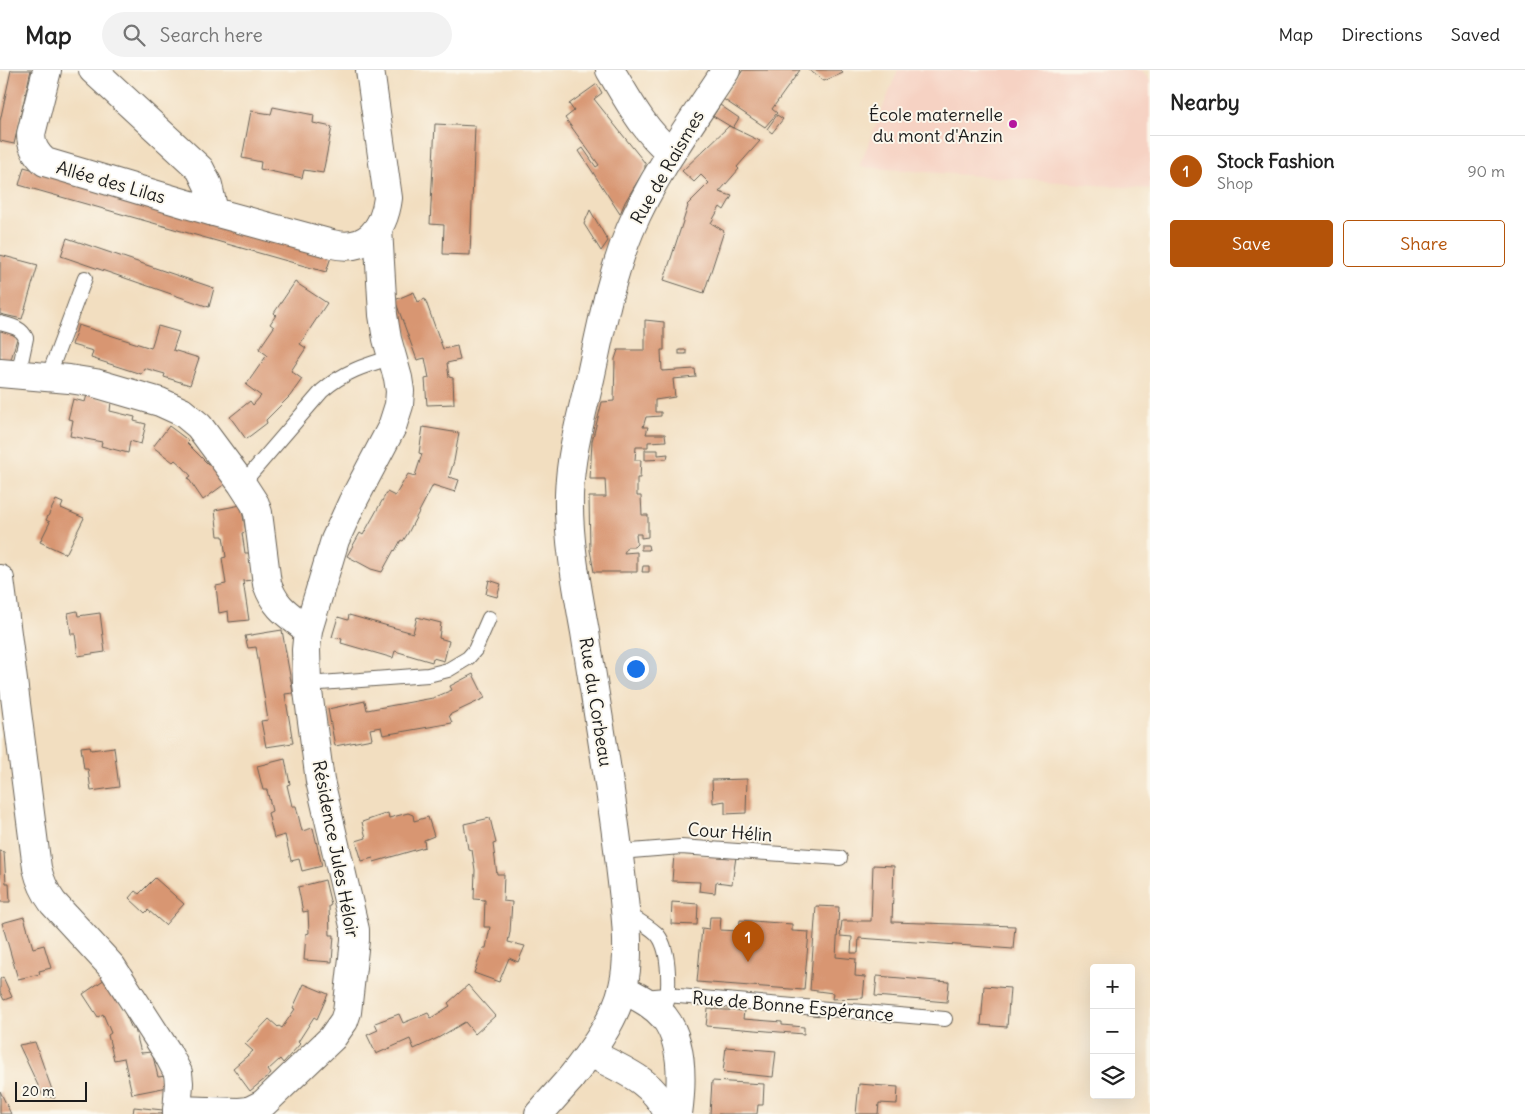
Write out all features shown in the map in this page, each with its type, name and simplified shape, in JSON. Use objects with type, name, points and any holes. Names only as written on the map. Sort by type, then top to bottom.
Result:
[{"type":"street","name":"Allée des Lilas","points":[[47,70],[31,134],[31,142],[38,156],[52,165],[214,212],[341,246],[359,245],[366,241],[381,222]]},
{"type":"street","points":[[93,70],[200,169],[208,185],[214,212]]},
{"type":"street","name":"Résidence Jules Héloir","points":[[0,579],[37,868],[45,893],[112,967],[174,1064],[179,1082],[177,1112],[240,1112],[255,1109],[263,1104],[332,1038],[344,1021],[347,1012],[355,940],[355,930],[324,799],[307,684],[306,650],[308,630],[340,528],[397,417],[400,391],[383,315],[381,222],[388,198],[370,70]]},
{"type":"street","points":[[610,70],[645,127],[655,139],[672,153]]},
{"type":"street","name":"Rue de Raismes","points":[[616,268],[640,208],[672,153],[726,70]]},
{"type":"street","name":"Rue du Corbeau","points":[[539,1114],[590,1053],[615,1010],[631,994],[626,971],[625,912],[619,852],[576,575],[569,498],[574,450],[616,268]]},
{"type":"street","points":[[9,374],[95,383],[160,402],[182,412],[199,426],[242,484],[258,513],[267,584],[270,594],[276,603],[308,630]]},
{"type":"street","points":[[631,994],[654,1007],[666,1007],[676,1046],[680,1073],[678,1114]]},
{"type":"street","points":[[635,1077],[644,1077],[659,1068],[668,1060],[676,1046]]},
{"type":"street","points":[[590,1053],[635,1077],[654,1090],[664,1104],[668,1114]]},
{"type":"lane","points":[[48,377],[85,278]]},
{"type":"lane","points":[[0,323],[18,328],[24,332],[26,338],[9,374]]},
{"type":"lane","points":[[242,484],[322,391],[332,382],[356,369],[393,357]]},
{"type":"lane","points":[[307,684],[428,675],[448,670],[468,658],[475,650],[489,618]]},
{"type":"lane","name":"Cour Hélin","points":[[619,852],[681,847],[840,858]]},
{"type":"lane","points":[[625,912],[655,932],[663,942],[666,953],[666,1007]]},
{"type":"lane","name":"Rue de Bonne Espérance","points":[[666,1007],[945,1019]]},
{"type":"shaded area","name":"École maternelle du mont d'Anzin","points":[[898,70],[1141,70],[1150,81],[1150,189],[859,167]]},
{"type":"building","points":[[11,70],[31,70],[14,144],[0,141],[0,121]]},
{"type":"building","points":[[743,70],[800,70],[772,109],[777,113],[765,127],[723,99]]},
{"type":"building","points":[[809,70],[840,70],[843,73],[824,81]]},
{"type":"building","points":[[597,84],[602,93],[594,99],[645,163],[645,169],[620,214],[579,151],[583,148],[596,167],[599,165],[565,118],[574,111],[569,104]]},
{"type":"building","points":[[720,105],[739,118],[733,128],[713,116]]},
{"type":"building","points":[[273,107],[314,115],[313,123],[332,127],[323,173],[304,170],[302,178],[260,169],[261,162],[242,158],[251,111],[271,114]]},
{"type":"building","points":[[777,115],[783,119],[772,133],[767,129]]},
{"type":"building","points":[[435,124],[475,126],[470,255],[443,254],[444,225],[430,224]]},
{"type":"building","points":[[729,126],[760,141],[737,167],[739,169],[719,192],[732,196],[724,210],[720,207],[711,223],[724,231],[704,293],[664,280],[687,205],[709,183],[701,175],[694,182],[682,171]]},
{"type":"building","points":[[24,167],[332,254],[326,272],[19,185]]},
{"type":"building","points":[[590,210],[608,241],[601,251],[584,224]]},
{"type":"building","points":[[67,238],[214,288],[209,307],[61,256]]},
{"type":"building","points":[[0,255],[38,265],[22,319],[0,314]]},
{"type":"building","points":[[295,282],[327,303],[300,344],[306,348],[291,371],[302,379],[290,396],[266,420],[267,423],[246,439],[230,417],[250,401],[253,405],[261,396],[246,385],[267,355],[259,349],[274,327],[270,324],[276,315],[274,313]]},
{"type":"building","points":[[414,292],[418,302],[425,299],[443,349],[457,346],[460,360],[447,363],[449,377],[453,378],[454,404],[427,405],[425,379],[429,378],[425,358],[417,360],[395,300]]},
{"type":"building","points":[[645,320],[664,322],[664,350],[661,350],[662,371],[695,369],[696,377],[673,379],[675,397],[655,400],[655,412],[661,412],[661,416],[646,417],[643,427],[648,427],[646,434],[665,434],[666,441],[648,442],[648,447],[636,447],[635,460],[641,460],[640,478],[637,478],[637,496],[641,496],[642,515],[648,515],[648,537],[641,538],[641,534],[636,534],[637,544],[634,547],[627,547],[624,553],[637,552],[637,572],[594,572],[590,550],[589,497],[606,497],[605,479],[590,479],[592,441],[602,402],[614,401],[615,359],[618,350],[645,350]]},
{"type":"building","points":[[78,325],[151,348],[158,326],[179,332],[173,350],[199,358],[190,385],[164,377],[165,374],[144,368],[141,374],[91,358],[93,351],[72,345]]},
{"type":"building","points":[[0,329],[18,335],[10,363],[0,360]]},
{"type":"building","points":[[679,350],[686,350],[686,354],[679,354]]},
{"type":"building","points":[[87,395],[111,402],[110,411],[135,417],[134,421],[146,424],[141,444],[130,441],[128,453],[101,446],[102,442],[70,436],[73,420],[68,419],[73,399],[85,402]]},
{"type":"building","points":[[169,426],[189,441],[187,443],[208,464],[211,462],[226,483],[203,500],[188,478],[191,476],[183,467],[153,447]]},
{"type":"building","points":[[423,427],[459,433],[449,477],[459,480],[455,492],[433,485],[408,533],[394,550],[382,572],[371,569],[347,556],[360,533],[363,535],[387,492],[395,496],[408,474],[415,476],[422,454],[419,453]]},
{"type":"building","points":[[645,450],[658,450],[658,455],[668,454],[667,459],[645,460]]},
{"type":"building","points":[[56,500],[63,503],[61,508],[84,518],[66,554],[40,542],[50,522],[46,520]]},
{"type":"building","points":[[241,505],[246,532],[242,533],[245,553],[249,553],[253,580],[243,581],[249,620],[229,622],[228,611],[219,613],[216,586],[226,584],[222,558],[226,557],[223,536],[218,536],[215,510]]},
{"type":"building","points":[[641,545],[648,545],[649,550],[641,550]]},
{"type":"building","points":[[643,566],[649,566],[649,572],[642,572]]},
{"type":"building","points":[[489,580],[501,584],[497,597],[486,594]]},
{"type":"building","points":[[77,611],[78,616],[100,613],[105,652],[78,656],[75,634],[71,634],[68,613]]},
{"type":"building","points":[[349,615],[413,633],[417,617],[441,623],[439,638],[449,641],[444,661],[433,658],[432,662],[395,651],[393,658],[341,643],[342,639],[332,637],[338,617],[348,620]]},
{"type":"building","points":[[282,630],[293,693],[285,694],[293,743],[266,747],[261,721],[268,720],[256,647],[248,648],[245,636]]},
{"type":"building","points":[[473,674],[485,698],[449,715],[452,723],[383,735],[381,727],[370,729],[372,739],[335,746],[328,709],[365,701],[367,710],[433,698],[452,690],[450,686]]},
{"type":"building","points":[[90,746],[91,750],[114,747],[119,787],[91,791],[88,769],[84,769],[81,747]]},
{"type":"building","points":[[285,759],[290,784],[287,785],[292,806],[296,806],[302,831],[313,828],[322,866],[302,871],[299,859],[291,861],[285,835],[274,838],[268,813],[272,811],[267,790],[263,790],[257,766]]},
{"type":"building","points":[[747,779],[746,813],[725,814],[725,801],[713,803],[712,780]]},
{"type":"building","points":[[388,813],[389,818],[408,813],[413,815],[414,821],[428,817],[434,836],[424,840],[425,847],[374,862],[373,858],[362,861],[356,841],[366,838],[362,822]]},
{"type":"building","points":[[490,818],[496,843],[493,844],[497,874],[504,874],[503,901],[512,902],[508,942],[525,946],[518,962],[509,958],[499,982],[474,973],[483,948],[486,948],[490,927],[484,927],[485,900],[474,899],[475,870],[472,850],[468,849],[464,824]]},
{"type":"building","points":[[0,851],[4,852],[6,883],[9,883],[10,902],[0,902]]},
{"type":"building","points":[[674,854],[736,857],[732,884],[716,882],[715,893],[699,891],[700,882],[672,881]]},
{"type":"building","points":[[873,865],[894,866],[892,922],[1015,926],[1013,949],[859,938],[858,953],[851,953],[852,937],[840,936],[842,921],[871,921]]},
{"type":"building","points":[[155,878],[184,904],[165,925],[148,910],[145,913],[129,898],[135,891],[139,894]]},
{"type":"building","points":[[325,880],[331,905],[329,906],[330,935],[334,935],[332,962],[304,960],[306,934],[309,933],[308,911],[303,912],[298,887]]},
{"type":"building","points":[[672,902],[698,904],[697,925],[671,924]]},
{"type":"building","points":[[816,906],[839,907],[836,957],[856,959],[855,976],[865,977],[863,998],[832,999],[833,993],[810,990]]},
{"type":"building","points":[[24,917],[33,948],[44,945],[51,968],[39,971],[40,974],[18,979],[2,923]]},
{"type":"building","points":[[710,917],[721,917],[720,930],[739,931],[740,920],[792,924],[792,931],[809,932],[804,990],[697,982],[702,928],[709,929]]},
{"type":"building","points":[[877,976],[949,982],[947,1002],[875,996]]},
{"type":"building","points":[[3,977],[12,997],[4,1000],[0,992],[0,979]]},
{"type":"building","points":[[105,979],[121,1004],[132,1029],[135,1029],[141,1053],[152,1052],[158,1077],[166,1076],[168,1087],[132,1094],[124,1058],[114,1060],[108,1035],[111,1033],[103,1014],[98,1017],[83,994]]},
{"type":"building","points":[[304,984],[328,994],[317,1019],[314,1017],[298,1042],[300,1044],[283,1063],[280,1059],[268,1070],[271,1074],[250,1091],[233,1068],[253,1051],[245,1044],[269,1019],[282,1028],[295,1009],[293,1008]]},
{"type":"building","points":[[468,985],[495,1016],[475,1034],[465,1022],[438,1038],[414,1049],[410,1039],[376,1054],[367,1035],[378,1030],[375,1023],[399,1014],[403,1023],[428,1013],[431,1018],[450,1006],[448,1003]]},
{"type":"building","points":[[984,986],[1010,988],[1007,1027],[981,1025]]},
{"type":"building","points":[[708,1009],[744,1011],[743,1019],[782,1022],[782,1025],[804,1027],[804,1034],[706,1026]]},
{"type":"building","points":[[35,1042],[55,1098],[43,1096],[19,1045]]},
{"type":"building","points":[[726,1047],[776,1051],[773,1077],[723,1072]]},
{"type":"building","points":[[712,1081],[764,1084],[763,1105],[758,1105],[757,1114],[710,1114]]},
{"type":"building","points":[[859,1084],[898,1087],[897,1104],[879,1103],[878,1114],[856,1114]]},
{"type":"building","points":[[0,1091],[11,1114],[0,1114]]},
{"type":"building","points":[[134,1107],[163,1110],[162,1114],[133,1114]]},
{"type":"place","name":"École maternelle du mont d'Anzin","points":[[1013,124]]},
{"type":"place","name":"Stock Fashion","points":[[748,962]]}]
